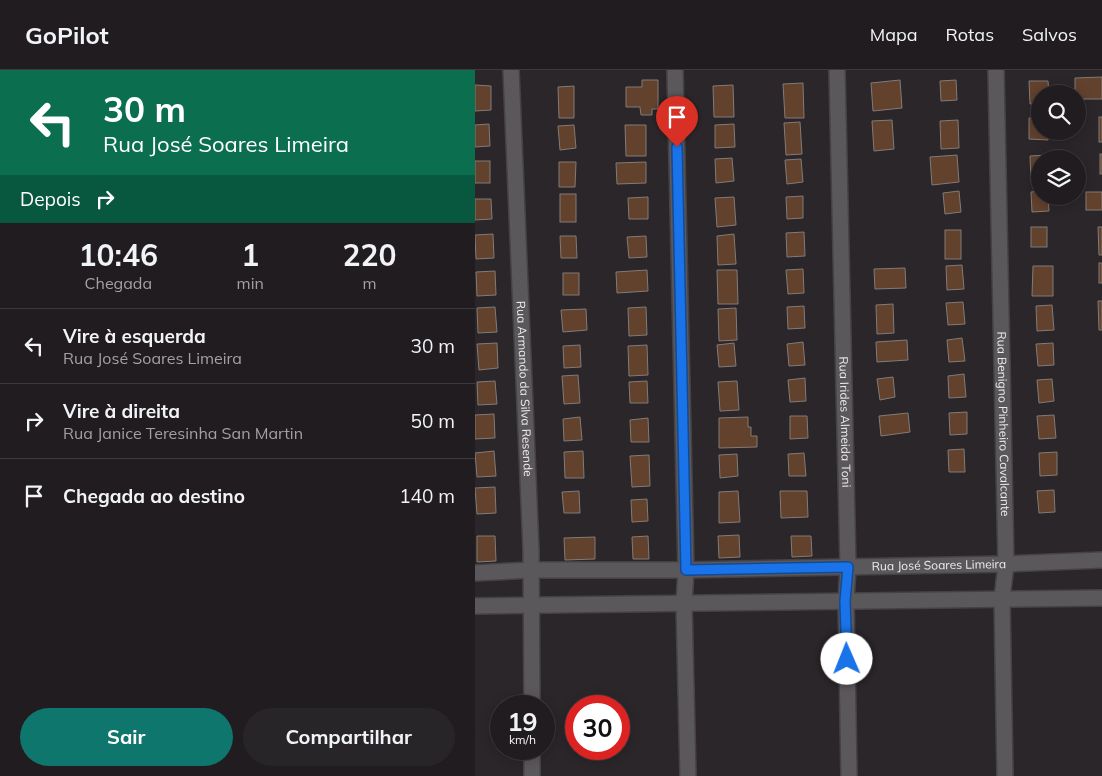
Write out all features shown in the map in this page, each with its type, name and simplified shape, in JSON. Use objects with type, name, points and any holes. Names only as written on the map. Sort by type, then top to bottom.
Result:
[{"type":"street","name":"Rua Armando da Silva Resende","points":[[511,70],[531,570],[532,695]]},
{"type":"street","points":[[675,70],[686,570],[683,603],[688,776]]},
{"type":"street","name":"Rua Irides Almeida Toni","points":[[837,70],[848,567],[845,601],[849,776]]},
{"type":"street","name":"Rua Benigno Pinheiro Cavalcante","points":[[996,70],[1006,564],[1003,599],[1005,776]]},
{"type":"street","name":"Rua José Soares Limeira","points":[[475,572],[1006,564],[1102,560]]},
{"type":"street","points":[[475,606],[1102,598]]},
{"type":"street","points":[[532,760],[532,776]]},
{"type":"building","points":[[1102,77],[1102,99],[1086,99],[1086,85],[1075,85],[1075,78]]},
{"type":"building","points":[[642,80],[658,80],[658,109],[652,109],[652,115],[641,115],[640,107],[626,107],[626,87],[642,87]]},
{"type":"building","points":[[900,80],[902,108],[873,111],[871,83]]},
{"type":"building","points":[[956,80],[957,100],[941,101],[940,81]]},
{"type":"building","points":[[1029,81],[1048,81],[1048,85],[1031,85],[1030,104]]},
{"type":"building","points":[[803,83],[804,118],[785,118],[783,84]]},
{"type":"building","points":[[475,85],[491,86],[491,110],[475,111]]},
{"type":"building","points":[[733,85],[734,117],[714,117],[713,86]]},
{"type":"building","points":[[574,86],[574,118],[559,118],[558,87]]},
{"type":"building","points":[[1099,117],[1102,117],[1102,142],[1099,142]]},
{"type":"building","points":[[1029,118],[1031,118],[1031,139],[1029,139]]},
{"type":"building","points":[[892,120],[894,149],[874,151],[872,121]]},
{"type":"building","points":[[958,120],[959,148],[941,149],[940,121]]},
{"type":"building","points":[[800,122],[802,154],[786,155],[784,123]]},
{"type":"building","points":[[489,124],[490,146],[475,147],[475,125]]},
{"type":"building","points":[[734,124],[735,147],[715,148],[715,125]]},
{"type":"building","points":[[574,125],[576,148],[560,150],[558,126]]},
{"type":"building","points":[[625,125],[646,125],[646,156],[626,156]]},
{"type":"building","points":[[1100,154],[1102,154],[1102,174],[1100,174]]},
{"type":"building","points":[[957,155],[959,182],[932,185],[930,157]]},
{"type":"building","points":[[732,158],[734,181],[716,183],[715,159]]},
{"type":"building","points":[[801,159],[803,182],[787,184],[785,160]]},
{"type":"building","points":[[475,161],[490,161],[490,183],[475,183]]},
{"type":"building","points":[[559,162],[576,162],[575,187],[559,187]]},
{"type":"building","points":[[646,162],[646,183],[617,184],[616,163]]},
{"type":"building","points":[[959,191],[961,212],[945,214],[943,193]]},
{"type":"building","points":[[1086,192],[1102,192],[1102,210],[1086,210]]},
{"type":"building","points":[[560,194],[576,194],[576,222],[560,222]]},
{"type":"building","points":[[803,196],[803,218],[787,219],[786,197]]},
{"type":"building","points":[[648,197],[648,219],[629,219],[628,198]]},
{"type":"building","points":[[734,197],[736,225],[717,227],[715,198]]},
{"type":"building","points":[[475,199],[491,199],[492,219],[475,220]]},
{"type":"building","points":[[1032,205],[1049,205],[1049,211],[1032,212]]},
{"type":"building","points":[[1031,227],[1047,227],[1047,247],[1031,247]]},
{"type":"building","points":[[1098,227],[1102,227],[1102,255],[1099,255]]},
{"type":"building","points":[[945,230],[961,230],[961,259],[945,259]]},
{"type":"building","points":[[804,232],[805,256],[787,257],[786,233]]},
{"type":"building","points":[[493,234],[494,258],[476,259],[475,235]]},
{"type":"building","points":[[734,234],[736,264],[718,265],[717,236]]},
{"type":"building","points":[[560,236],[576,236],[577,258],[561,258]]},
{"type":"building","points":[[646,236],[647,257],[629,258],[627,237]]},
{"type":"building","points":[[1099,263],[1102,263],[1102,283],[1099,283]]},
{"type":"building","points":[[962,265],[964,289],[947,290],[946,266]]},
{"type":"building","points":[[1033,266],[1053,266],[1053,296],[1032,296]]},
{"type":"building","points":[[905,268],[906,288],[875,289],[874,269]]},
{"type":"building","points":[[803,269],[804,293],[788,294],[786,270]]},
{"type":"building","points":[[647,270],[648,291],[617,293],[616,272]]},
{"type":"building","points":[[717,270],[737,270],[738,304],[718,304]]},
{"type":"building","points":[[495,271],[496,295],[477,296],[476,272]]},
{"type":"building","points":[[563,273],[579,273],[579,295],[563,295]]},
{"type":"building","points":[[1098,301],[1102,301],[1102,330],[1099,330]]},
{"type":"building","points":[[963,302],[965,324],[948,325],[946,303]]},
{"type":"building","points":[[893,304],[894,333],[877,334],[876,305]]},
{"type":"building","points":[[1052,305],[1054,330],[1037,331],[1036,306]]},
{"type":"building","points":[[804,306],[805,328],[788,329],[787,307]]},
{"type":"building","points":[[495,307],[497,332],[478,333],[477,308]]},
{"type":"building","points":[[646,307],[647,335],[629,336],[628,308]]},
{"type":"building","points":[[736,308],[737,340],[719,341],[718,309]]},
{"type":"building","points":[[586,309],[587,330],[563,332],[561,310]]},
{"type":"building","points":[[962,338],[965,361],[949,362],[947,340]]},
{"type":"building","points":[[907,340],[908,360],[877,362],[876,342]]},
{"type":"building","points":[[803,342],[805,365],[789,366],[787,344]]},
{"type":"building","points":[[497,343],[498,368],[479,370],[477,344]]},
{"type":"building","points":[[734,343],[736,366],[719,367],[717,345]]},
{"type":"building","points":[[1053,343],[1054,365],[1038,366],[1036,344]]},
{"type":"building","points":[[580,345],[581,367],[564,368],[563,346]]},
{"type":"building","points":[[647,345],[648,375],[629,376],[628,346]]},
{"type":"building","points":[[964,374],[966,397],[949,398],[948,376]]},
{"type":"building","points":[[578,375],[580,403],[564,404],[562,376]]},
{"type":"building","points":[[893,377],[895,397],[880,400],[877,379]]},
{"type":"building","points":[[805,378],[806,401],[790,402],[788,380]]},
{"type":"building","points":[[1052,379],[1054,401],[1039,403],[1037,380]]},
{"type":"building","points":[[495,381],[497,404],[478,405],[477,382]]},
{"type":"building","points":[[647,381],[648,403],[630,403],[629,382]]},
{"type":"building","points":[[737,381],[739,410],[720,411],[718,382]]},
{"type":"building","points":[[967,412],[967,434],[950,435],[949,413]]},
{"type":"building","points":[[908,413],[910,432],[881,436],[879,416]]},
{"type":"building","points":[[494,414],[495,438],[475,439],[475,415]]},
{"type":"building","points":[[1054,415],[1056,438],[1039,439],[1037,416]]},
{"type":"building","points":[[790,416],[807,416],[808,438],[790,439]]},
{"type":"building","points":[[580,417],[582,440],[564,441],[563,419]]},
{"type":"building","points":[[748,417],[748,427],[751,427],[751,436],[757,436],[757,447],[719,448],[719,418]]},
{"type":"building","points":[[648,418],[649,442],[631,442],[630,420]]},
{"type":"building","points":[[964,449],[965,472],[949,472],[948,450]]},
{"type":"building","points":[[494,451],[496,476],[477,477],[475,453]]},
{"type":"building","points":[[583,451],[584,478],[565,478],[564,452]]},
{"type":"building","points":[[1057,452],[1057,475],[1040,476],[1039,453]]},
{"type":"building","points":[[804,453],[806,476],[789,476],[788,454]]},
{"type":"building","points":[[737,454],[738,476],[720,478],[719,455]]},
{"type":"building","points":[[649,455],[650,486],[632,487],[630,456]]},
{"type":"building","points":[[495,487],[496,513],[477,514],[475,488]]},
{"type":"building","points":[[1054,490],[1055,512],[1039,513],[1037,491]]},
{"type":"building","points":[[579,491],[580,513],[564,513],[562,492]]},
{"type":"building","points":[[738,491],[740,522],[719,523],[719,492]]},
{"type":"building","points":[[780,491],[807,491],[808,517],[781,518]]},
{"type":"building","points":[[647,499],[648,521],[632,522],[631,500]]},
{"type":"building","points":[[739,535],[740,557],[719,558],[718,536]]},
{"type":"building","points":[[477,536],[495,536],[496,561],[477,562]]},
{"type":"building","points":[[648,536],[649,559],[633,559],[632,537]]},
{"type":"building","points":[[791,536],[811,536],[812,556],[792,557]]},
{"type":"building","points":[[595,537],[595,559],[565,560],[564,538]]},
{"type":"route","points":[[677,147],[686,570],[848,567],[845,601],[847,659]]}]
